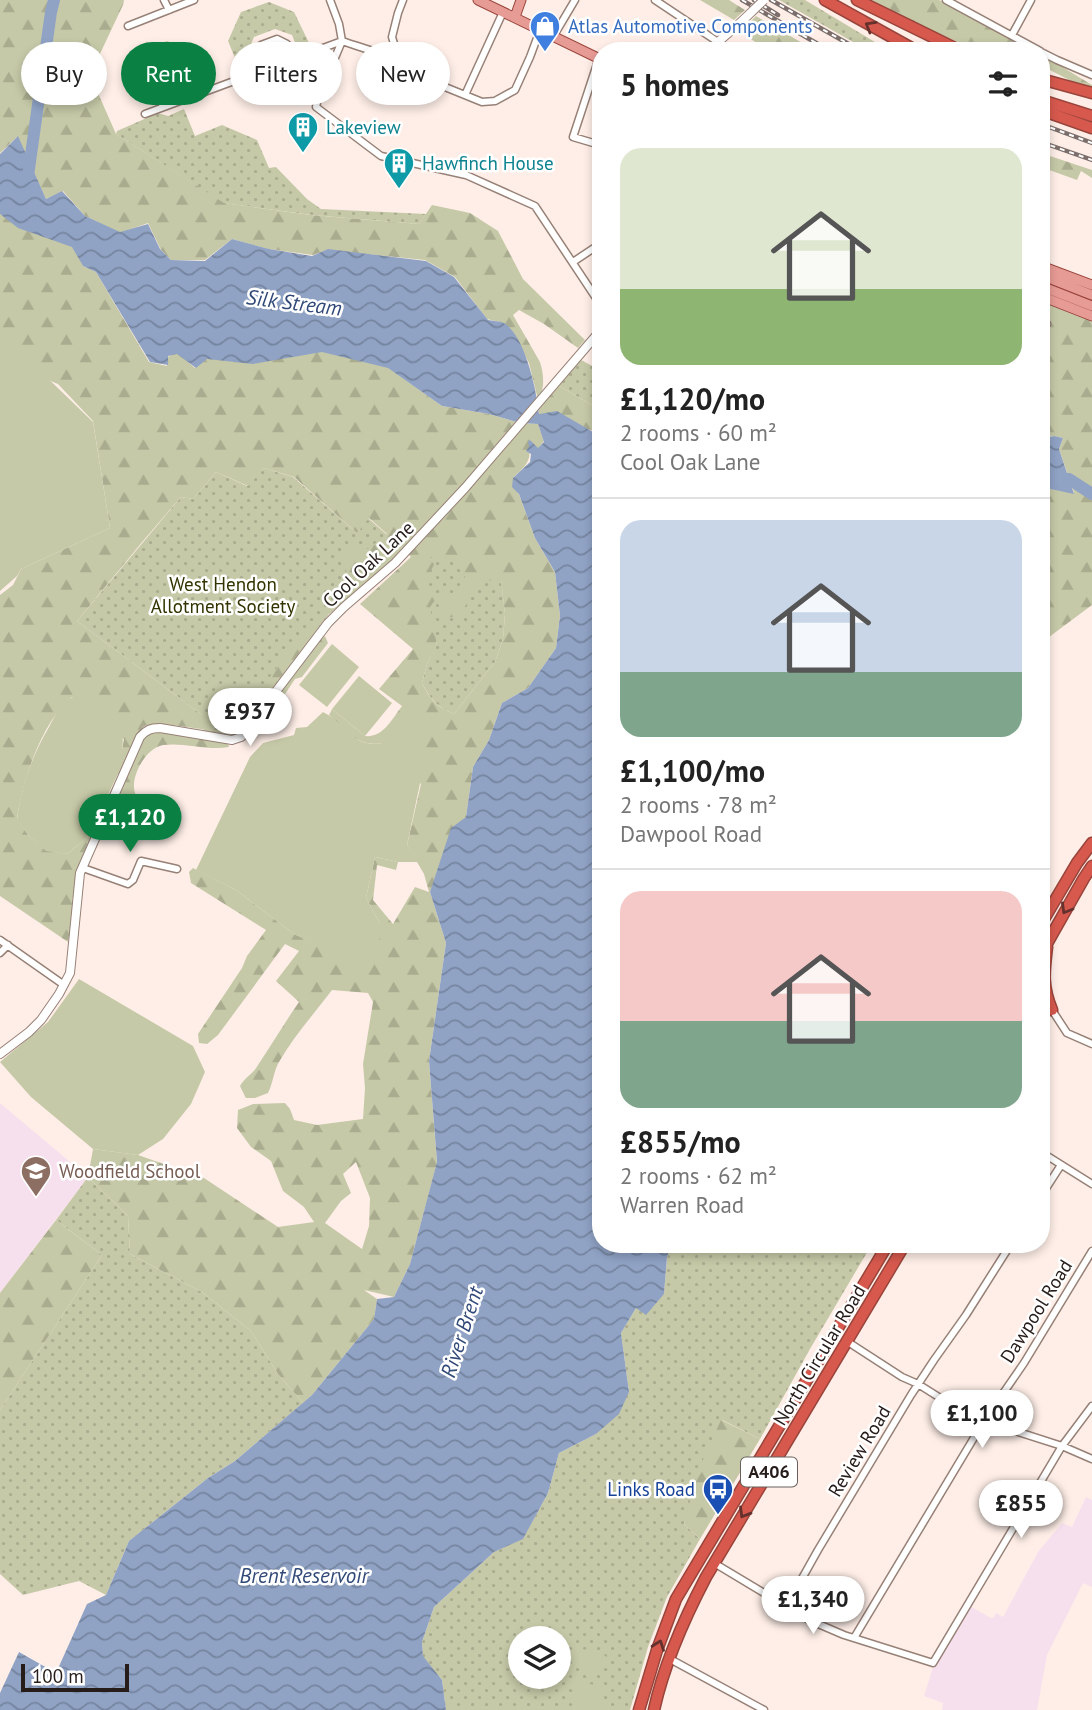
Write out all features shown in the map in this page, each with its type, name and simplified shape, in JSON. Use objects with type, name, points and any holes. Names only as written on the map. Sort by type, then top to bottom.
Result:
[{"type":"highway","points":[[825,0],[901,42]]},
{"type":"highway","points":[[851,0],[928,42]]},
{"type":"highway","points":[[857,0],[943,42]]},
{"type":"highway","points":[[1050,81],[1092,93]]},
{"type":"highway","points":[[1050,87],[1092,98]]},
{"type":"highway","points":[[1050,103],[1092,116]]},
{"type":"highway","points":[[1050,113],[1092,128]]},
{"type":"highway","points":[[1050,909],[1092,843]]},
{"type":"highway","points":[[1050,938],[1092,866]]},
{"type":"highway","points":[[1050,1004],[1052,1010]]},
{"type":"highway","name":"North Circular Road","points":[[639,1710],[676,1599],[883,1253]]},
{"type":"highway","name":"North Circular Road","points":[[654,1710],[670,1659],[694,1600],[900,1253]]},
{"type":"main road","points":[[478,0],[592,55]]},
{"type":"main road","points":[[516,17],[522,0]]},
{"type":"main road","points":[[1050,269],[1092,285]]},
{"type":"main road","points":[[1050,279],[1092,295]]},
{"type":"main road","points":[[1050,290],[1092,306]]},
{"type":"main road","points":[[1050,300],[1092,316]]},
{"type":"street","points":[[164,0],[169,10]]},
{"type":"street","points":[[128,26],[194,0]]},
{"type":"street","points":[[330,0],[342,41],[316,107],[381,156],[466,175],[536,206],[592,292]]},
{"type":"street","points":[[394,42],[392,37],[403,0]]},
{"type":"street","points":[[553,37],[575,0]]},
{"type":"street","points":[[655,0],[718,42],[764,0]]},
{"type":"street","points":[[947,0],[1025,42]]},
{"type":"street","points":[[1012,35],[1031,0]]},
{"type":"street","points":[[464,95],[503,12]]},
{"type":"street","points":[[450,88],[487,103],[515,90],[540,30]]},
{"type":"street","points":[[342,41],[356,45]]},
{"type":"street","points":[[1050,56],[1092,75]]},
{"type":"street","points":[[592,79],[573,137],[592,143]]},
{"type":"street","points":[[145,114],[169,105]]},
{"type":"street","points":[[573,262],[592,249]]},
{"type":"street","name":"Cool Oak Lane","points":[[0,1054],[41,1020],[70,973],[79,880],[144,732],[160,728],[232,740],[241,737],[256,723],[274,694],[328,623],[395,563],[522,424],[592,341]]},
{"type":"street","points":[[83,868],[128,884],[133,880],[141,861],[177,869]]},
{"type":"street","points":[[0,940],[64,985]]},
{"type":"street","points":[[0,953],[8,945]]},
{"type":"street","points":[[1052,1010],[1067,1033],[1092,1044]]},
{"type":"street","points":[[1050,1158],[1092,1184]]},
{"type":"street","points":[[1050,1182],[1061,1165]]},
{"type":"street","name":"Dawpool Road","points":[[855,1638],[984,1421],[1024,1363],[1092,1251]]},
{"type":"street","name":"Review Road","points":[[786,1607],[918,1384],[1005,1253]]},
{"type":"street","points":[[848,1342],[902,1377],[984,1421],[1062,1446],[1092,1459]]},
{"type":"street","points":[[714,1563],[809,1620],[933,1663],[1062,1446],[1092,1406]]},
{"type":"street","points":[[670,1659],[764,1710]]},
{"type":"shaded area","name":"Woodfield School","points":[[0,1103],[88,1177],[0,1293]]},
{"type":"shaded area","points":[[1086,1497],[1092,1500],[1092,1587],[1083,1583],[1047,1655],[1037,1710],[942,1710],[943,1703],[924,1696],[933,1667],[970,1606],[991,1618],[996,1613],[1003,1617],[1038,1552],[1062,1523],[1072,1527]]},
{"type":"green space","points":[[0,0],[124,0],[106,42],[21,42],[21,105],[103,105],[116,134],[224,203],[311,215],[419,224],[432,205],[470,213],[498,231],[523,279],[585,340],[578,348],[519,310],[513,315],[540,362],[543,382],[538,400],[529,363],[514,334],[504,323],[487,319],[455,277],[425,260],[327,250],[313,255],[268,249],[232,239],[205,260],[171,260],[161,250],[148,223],[120,233],[85,216],[63,191],[46,199],[17,137],[0,153]]},
{"type":"green space","points":[[700,0],[729,0],[745,10],[734,20]]},
{"type":"green space","points":[[779,0],[805,0],[875,42],[853,42]]},
{"type":"green space","points":[[872,0],[939,0],[1020,42],[958,42]]},
{"type":"green space","points":[[269,2],[294,12],[309,42],[295,42],[292,35],[275,29],[254,37],[252,42],[230,42],[230,46],[228,41],[241,12]]},
{"type":"green space","points":[[756,16],[801,42],[755,42],[740,32]]},
{"type":"green space","points":[[1050,59],[1092,85],[1092,88],[1050,70]]},
{"type":"green space","points":[[184,109],[195,136],[222,125],[257,140],[269,168],[276,167],[307,199],[321,209],[426,214],[419,224],[312,215],[223,203],[116,134],[117,131],[158,113],[168,116]]},
{"type":"green space","points":[[1050,156],[1092,170],[1092,178],[1081,171],[1077,180],[1050,170]]},
{"type":"green space","points":[[0,214],[73,246],[83,266],[96,272],[149,362],[167,366],[167,357],[177,353],[195,368],[207,358],[253,363],[321,351],[387,367],[442,406],[489,414],[520,423],[538,424],[544,441],[538,449],[529,447],[528,461],[513,478],[535,538],[555,572],[560,616],[556,648],[528,688],[502,703],[489,740],[473,767],[466,817],[430,892],[446,943],[429,1061],[437,1163],[410,1264],[394,1297],[364,1290],[377,1299],[374,1319],[303,1403],[278,1374],[251,1331],[202,1292],[130,1254],[128,1216],[88,1177],[93,1149],[138,1155],[204,1178],[278,1227],[314,1222],[304,1207],[283,1191],[271,1161],[251,1147],[237,1128],[238,1110],[253,1104],[285,1103],[294,1120],[317,1125],[363,1119],[363,1064],[373,1002],[368,993],[332,990],[285,1052],[277,1065],[268,1093],[246,1098],[240,1086],[256,1068],[299,1002],[276,981],[299,951],[285,944],[218,1035],[207,1044],[199,1043],[198,1034],[266,930],[191,883],[189,872],[193,868],[236,890],[294,934],[322,947],[380,924],[366,898],[375,857],[398,862],[396,870],[377,865],[373,900],[393,924],[415,887],[429,892],[424,874],[407,845],[421,784],[383,743],[366,743],[353,737],[329,715],[332,709],[365,736],[371,736],[382,731],[402,706],[379,689],[413,649],[360,604],[411,557],[401,547],[395,557],[329,614],[323,610],[352,582],[344,565],[347,552],[356,542],[368,549],[387,534],[369,518],[357,533],[294,477],[264,468],[248,486],[216,472],[193,499],[181,497],[77,621],[202,715],[248,711],[258,692],[288,653],[319,619],[319,627],[271,689],[249,724],[236,735],[173,725],[149,725],[143,727],[138,734],[127,763],[120,760],[124,739],[72,697],[61,708],[43,736],[23,788],[17,819],[29,836],[46,850],[67,854],[87,838],[119,774],[121,776],[72,900],[68,942],[0,896],[0,595],[13,585],[21,569],[110,528],[93,421],[58,384],[24,370],[0,375]],"holes":[[[433,556],[438,561],[449,556],[466,575],[455,593],[438,599],[440,618],[462,616],[468,600],[485,581],[501,580],[505,614],[503,639],[495,662],[454,714],[435,702],[422,683],[427,664],[437,645],[430,607],[438,596],[425,580],[435,563],[430,558]],[[356,1162],[370,1198],[369,1226],[362,1249],[325,1223],[341,1201],[351,1193],[343,1174]]]},
{"type":"green space","points":[[441,214],[480,228],[477,237],[455,232]]},
{"type":"green space","points":[[1050,300],[1092,317],[1092,605],[1050,636],[1050,489],[1074,493],[1059,449],[1063,438],[1050,437]]},
{"type":"green space","points":[[0,332],[93,422],[110,528],[21,569],[0,591]]},
{"type":"green space","points":[[581,360],[592,366],[592,405],[559,386]]},
{"type":"green space","points":[[559,386],[592,405],[592,430],[539,414],[539,409]]},
{"type":"green space","name":"West Hendon Allotment Society","points":[[264,468],[293,477],[357,533],[368,518],[402,548],[396,557],[329,614],[249,724],[236,735],[204,731],[202,715],[77,621],[181,497],[193,499],[216,472],[247,486]]},
{"type":"green space","points":[[443,542],[501,579],[505,614],[503,639],[495,662],[454,714],[435,702],[422,683],[427,664],[437,644],[415,572]]},
{"type":"green space","points":[[325,636],[328,643],[302,677],[295,679],[271,715],[268,711],[279,692],[318,641]]},
{"type":"green space","points":[[332,644],[359,667],[327,707],[299,685]]},
{"type":"green space","points":[[359,676],[392,703],[365,736],[332,709]]},
{"type":"green space","points":[[87,692],[107,697],[112,705],[122,727],[121,760],[127,763],[121,776],[118,774],[87,838],[67,854],[46,851],[29,836],[17,820],[24,784],[32,760],[59,709],[74,696]]},
{"type":"green space","points":[[323,712],[356,739],[372,744],[383,743],[401,718],[415,717],[425,729],[426,755],[407,845],[418,862],[398,862],[375,857],[366,898],[380,924],[379,946],[359,966],[294,934],[236,890],[196,870],[250,757],[263,743],[294,735],[296,728],[307,727]]},
{"type":"green space","points":[[161,731],[227,741],[229,747],[171,744],[157,747],[142,762],[136,775],[134,787],[137,803],[129,830],[127,834],[115,836],[106,829],[142,740],[147,734]]},
{"type":"green space","points":[[79,979],[193,1046],[205,1072],[191,1104],[163,1139],[138,1155],[93,1149],[31,1097],[0,1062],[48,1022]]},
{"type":"green space","points":[[88,1177],[128,1216],[130,1254],[202,1292],[251,1331],[278,1374],[303,1403],[235,1461],[208,1478],[129,1541],[106,1595],[79,1581],[23,1595],[0,1574],[0,1410],[102,1255],[56,1220]]},
{"type":"green space","points":[[56,1220],[102,1255],[0,1410],[0,1293]]},
{"type":"green space","points":[[669,1253],[867,1253],[760,1439],[722,1420],[684,1524],[700,1539],[667,1597],[648,1647],[630,1710],[446,1710],[442,1680],[423,1657],[422,1642],[434,1607],[494,1552],[523,1538],[548,1493],[559,1453],[596,1434],[629,1392],[621,1333],[636,1308],[664,1294]]},
{"type":"green space","points":[[721,1420],[760,1439],[700,1539],[684,1524],[698,1471]]},
{"type":"green space","points":[[577,1647],[606,1656],[601,1674],[572,1665]]},
{"type":"green space","points":[[576,1679],[605,1689],[599,1710],[570,1702]]},
{"type":"water","name":"Brent Reservoir","points":[[18,136],[46,199],[62,191],[85,216],[120,232],[148,224],[160,249],[171,260],[205,261],[232,239],[312,256],[328,249],[426,261],[454,277],[488,320],[504,323],[511,329],[529,365],[539,414],[557,411],[592,431],[592,1253],[669,1253],[664,1294],[646,1315],[636,1308],[621,1333],[629,1392],[619,1414],[596,1434],[559,1453],[548,1493],[523,1539],[494,1552],[434,1607],[422,1642],[423,1656],[442,1680],[446,1710],[0,1710],[0,1693],[19,1652],[56,1673],[87,1604],[106,1595],[129,1541],[208,1478],[235,1461],[312,1395],[374,1319],[377,1299],[394,1297],[410,1264],[437,1162],[429,1061],[446,943],[430,892],[451,828],[466,817],[473,767],[489,740],[502,703],[528,688],[556,648],[560,616],[555,572],[535,538],[519,494],[512,487],[513,478],[530,462],[531,454],[526,451],[528,442],[530,440],[538,448],[544,442],[538,424],[520,423],[489,414],[442,406],[388,368],[322,352],[253,364],[207,359],[196,368],[177,354],[168,356],[168,365],[150,362],[96,272],[83,266],[72,247],[18,228],[0,214],[0,154]]},
{"type":"water","points":[[1050,437],[1063,438],[1059,449],[1074,494],[1050,489]]},
{"type":"waterway","name":"Silk Stream","points":[[28,176],[54,0]]},
{"type":"waterway","name":"River Brent","points":[[1050,480],[1069,479],[1092,494]]},
{"type":"railway","points":[[742,0],[814,42]]},
{"type":"railway","points":[[754,0],[778,15]]},
{"type":"railway","points":[[771,0],[845,42]]},
{"type":"railway","points":[[1050,127],[1092,143]]},
{"type":"railway","points":[[1050,145],[1092,160]]},
{"type":"place","name":"Atlas Automotive Components","points":[[545,53]]},
{"type":"place","name":"Lakeview","points":[[303,154]]},
{"type":"place","name":"Hawfinch House","points":[[399,190]]},
{"type":"place","name":"Woodfield School","points":[[36,1198]]},
{"type":"place","name":"Links Road","points":[[718,1516]]}]
